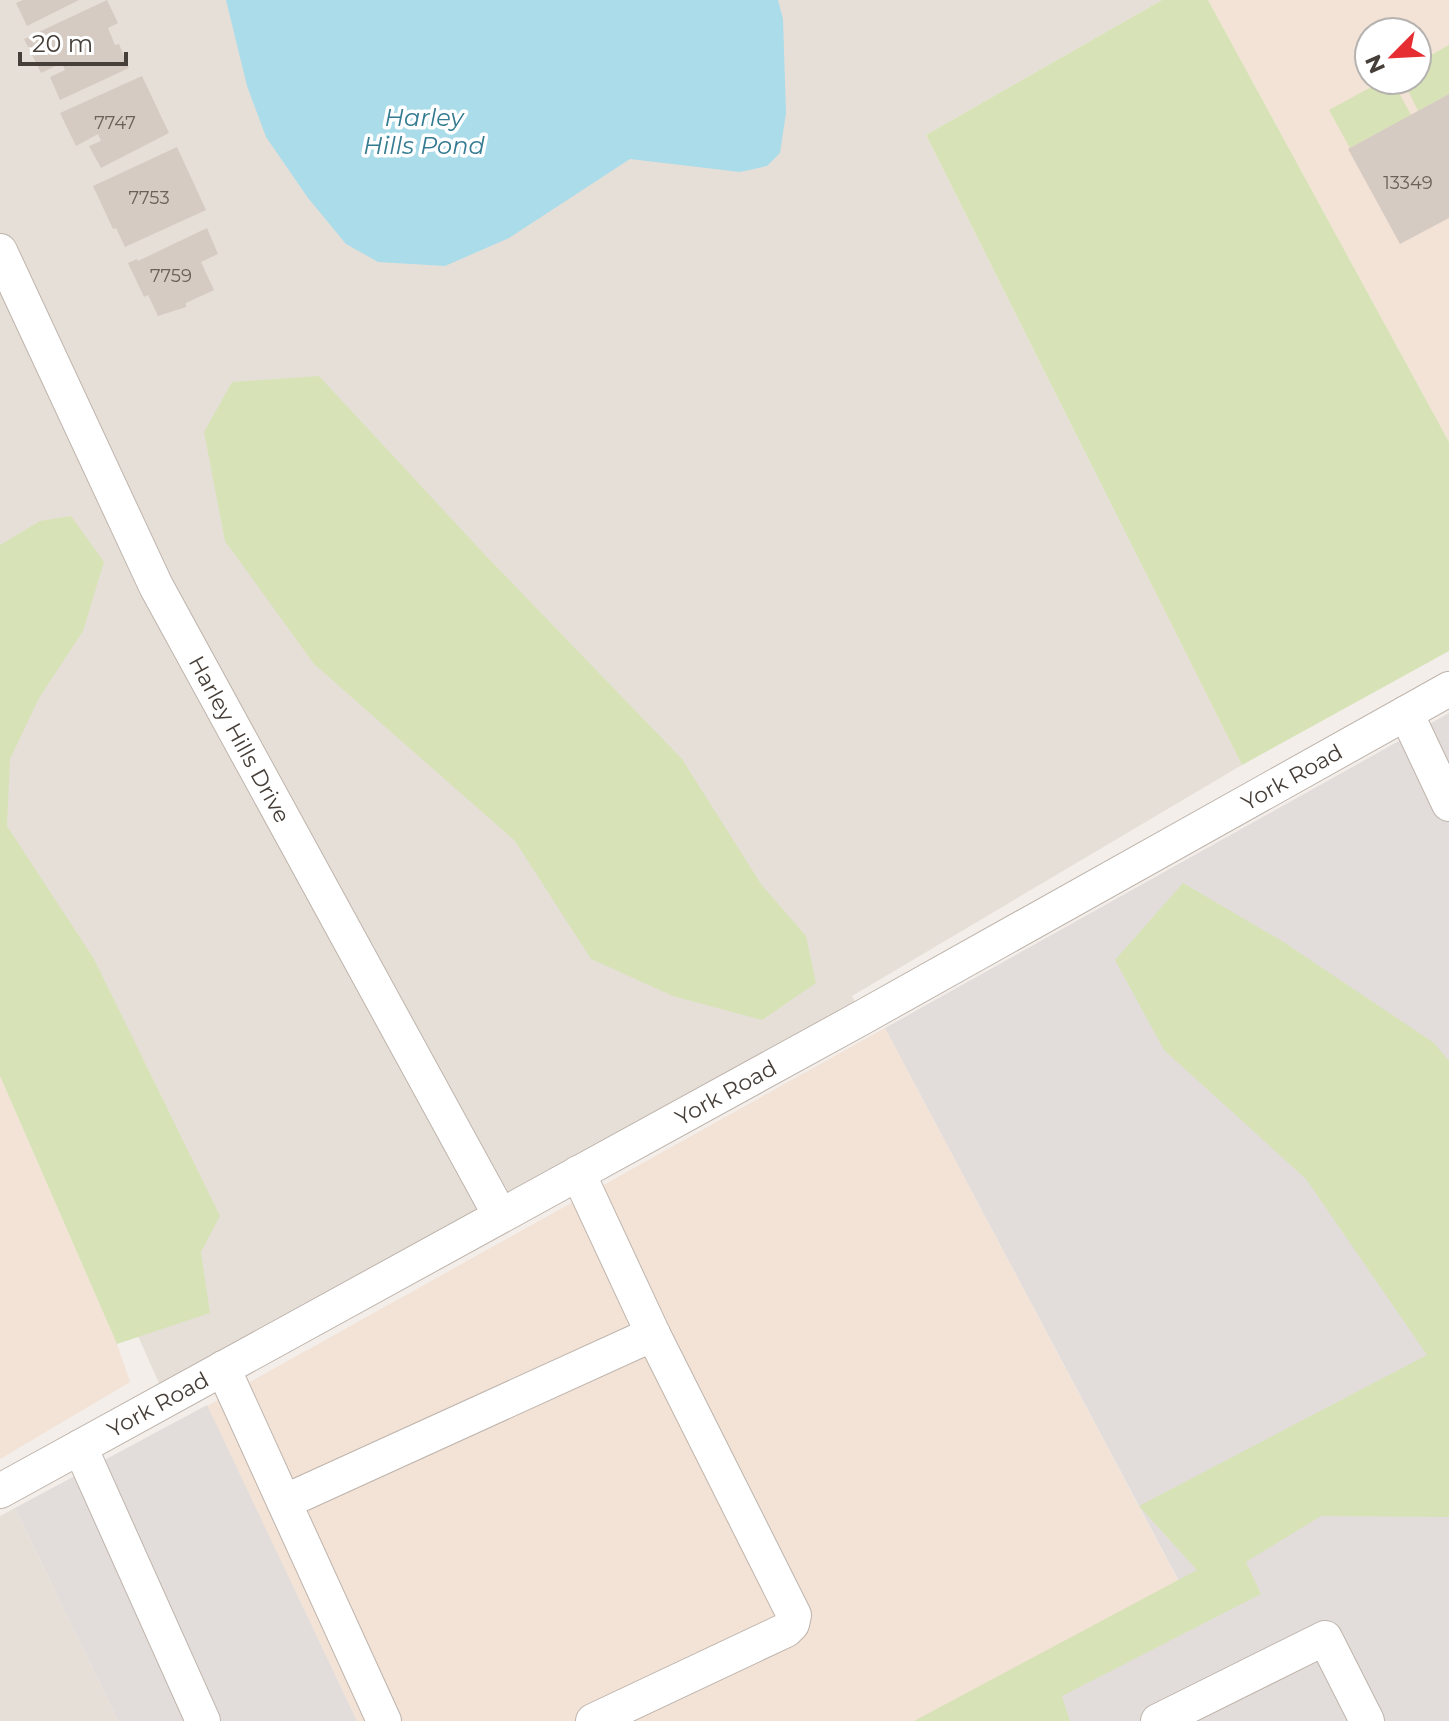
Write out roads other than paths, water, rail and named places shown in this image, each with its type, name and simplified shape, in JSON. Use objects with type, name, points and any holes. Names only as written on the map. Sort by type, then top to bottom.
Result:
[{"type":"street","name":"Harley Hills Drive","points":[[0,251],[156,586],[500,1215]]},
{"type":"street","name":"York Road","points":[[0,1491],[1449,689]]},
{"type":"street","points":[[1406,713],[1449,804]]},
{"type":"street","points":[[578,1173],[653,1334],[794,1615],[792,1624],[786,1630],[593,1721]]},
{"type":"street","points":[[284,1502],[653,1334]]},
{"type":"street","points":[[223,1368],[384,1721]]},
{"type":"street","points":[[80,1447],[203,1721]]},
{"type":"street","points":[[1158,1721],[1325,1638],[1367,1721]]},
{"type":"water","name":"Harley Hills Pond","points":[[226,0],[778,0],[783,19],[786,113],[780,153],[767,166],[740,172],[630,159],[509,238],[445,266],[378,262],[346,244],[308,198],[266,137],[247,86]]}]
